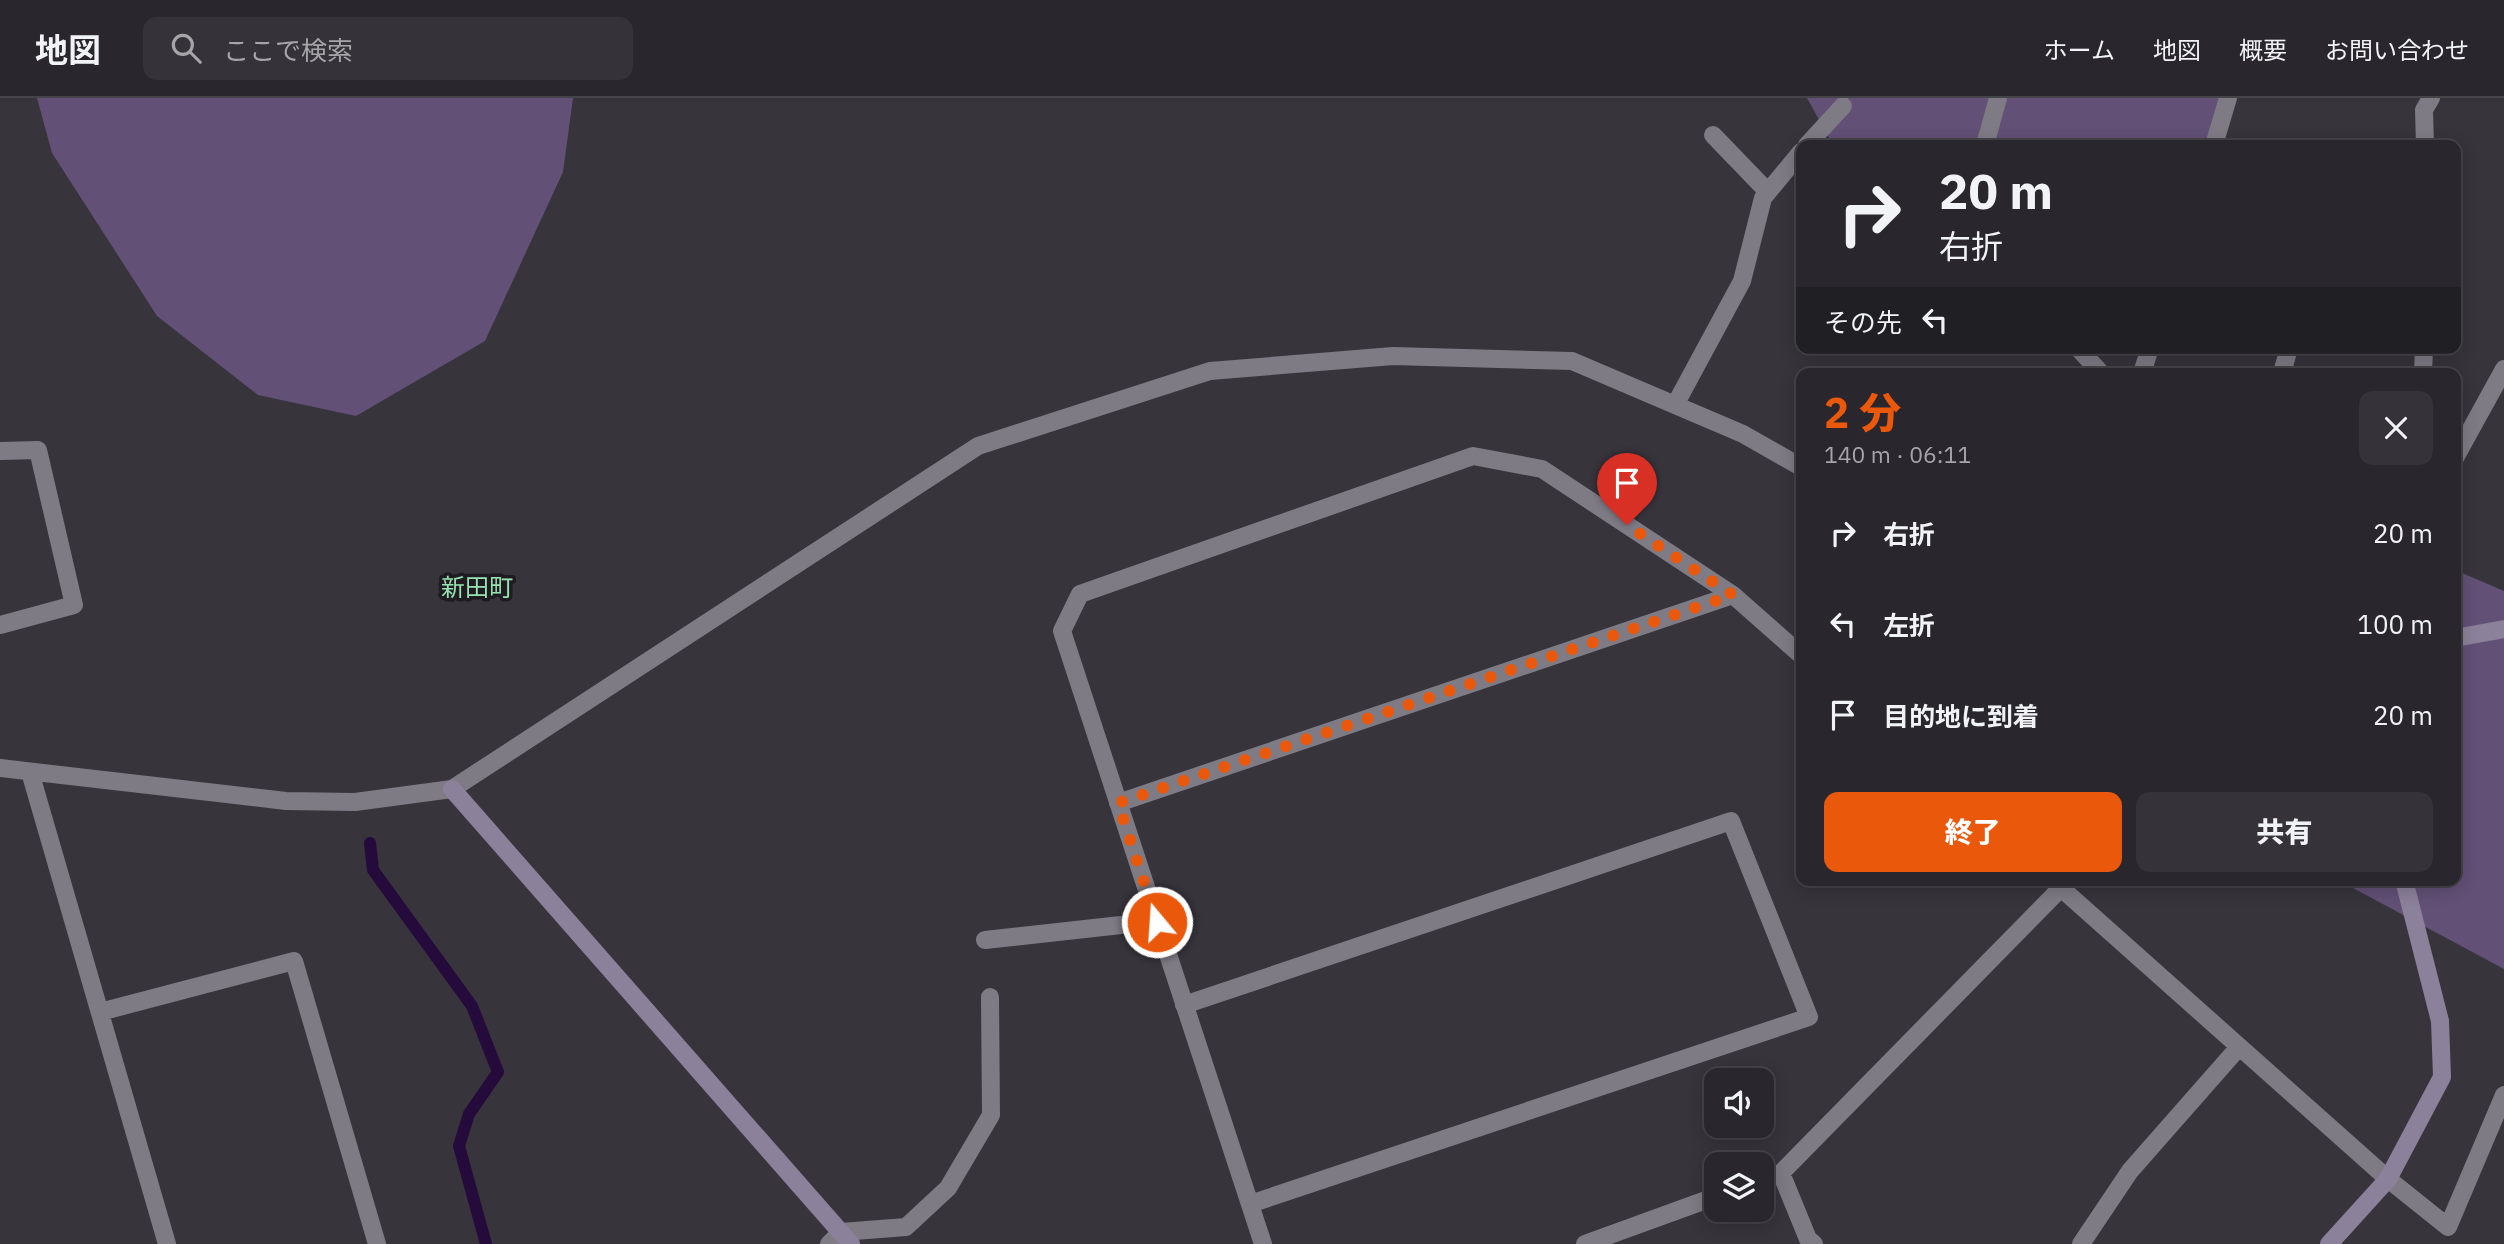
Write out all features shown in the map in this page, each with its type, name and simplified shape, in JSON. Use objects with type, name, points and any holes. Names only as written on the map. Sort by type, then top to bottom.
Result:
[{"type":"street","points":[[1986,140],[1998,98]]},
{"type":"street","points":[[2215,140],[2228,98]]},
{"type":"street","points":[[2425,140],[2424,110],[2431,98]]},
{"type":"street","points":[[1812,140],[1843,106]]},
{"type":"street","points":[[1713,135],[1768,192]]},
{"type":"street","points":[[1675,405],[1742,281],[1763,198],[1796,158]]},
{"type":"street","points":[[2084,354],[2096,368]]},
{"type":"street","points":[[0,768],[286,801],[355,802],[452,789],[978,446],[1210,371],[1393,356],[1572,361],[1743,434],[1796,464]]},
{"type":"street","points":[[2461,447],[2504,369]]},
{"type":"street","points":[[0,451],[38,450],[74,605],[0,625]]},
{"type":"street","points":[[1263,1244],[1062,631],[1080,594],[1473,456],[1542,470],[1733,595],[1796,651]]},
{"type":"street","points":[[1118,803],[1733,595]]},
{"type":"street","points":[[2461,637],[2504,629]]},
{"type":"street","points":[[30,772],[167,1244]]},
{"type":"street","points":[[452,789],[840,1240],[906,1227],[948,1188],[991,1115],[990,997]]},
{"type":"street","points":[[1184,1005],[1731,821],[1810,1017],[1250,1203]]},
{"type":"street","points":[[1774,1176],[1781,1173],[2055,886]]},
{"type":"street","points":[[2059,886],[2388,1178],[2448,1227],[2504,1095]]},
{"type":"street","points":[[2329,1244],[2388,1178],[2442,1077],[2440,1021],[2406,886]]},
{"type":"street","points":[[985,940],[1157,922]]},
{"type":"street","points":[[100,1012],[294,961],[377,1244]]},
{"type":"street","points":[[2081,1244],[2130,1171],[2239,1047]]},
{"type":"street","points":[[1781,1173],[1808,1238],[1814,1244]]},
{"type":"street","points":[[1585,1244],[1704,1201]]},
{"type":"shaded area","points":[[37,98],[573,98],[563,172],[485,341],[356,416],[258,395],[157,316],[52,153]]},
{"type":"shaded area","points":[[1807,98],[2229,98],[2216,140],[1830,140]]},
{"type":"shaded area","points":[[2461,573],[2504,591],[2504,969],[2349,886],[2461,886]]},
{"type":"waterway","points":[[370,843],[373,870],[472,1006],[498,1072],[469,1114],[459,1146],[486,1244]]},
{"type":"district","name":"新田町","points":[[477,588]]},
{"type":"route","points":[[1157,922],[1118,803],[1733,595],[1627,525]]}]
